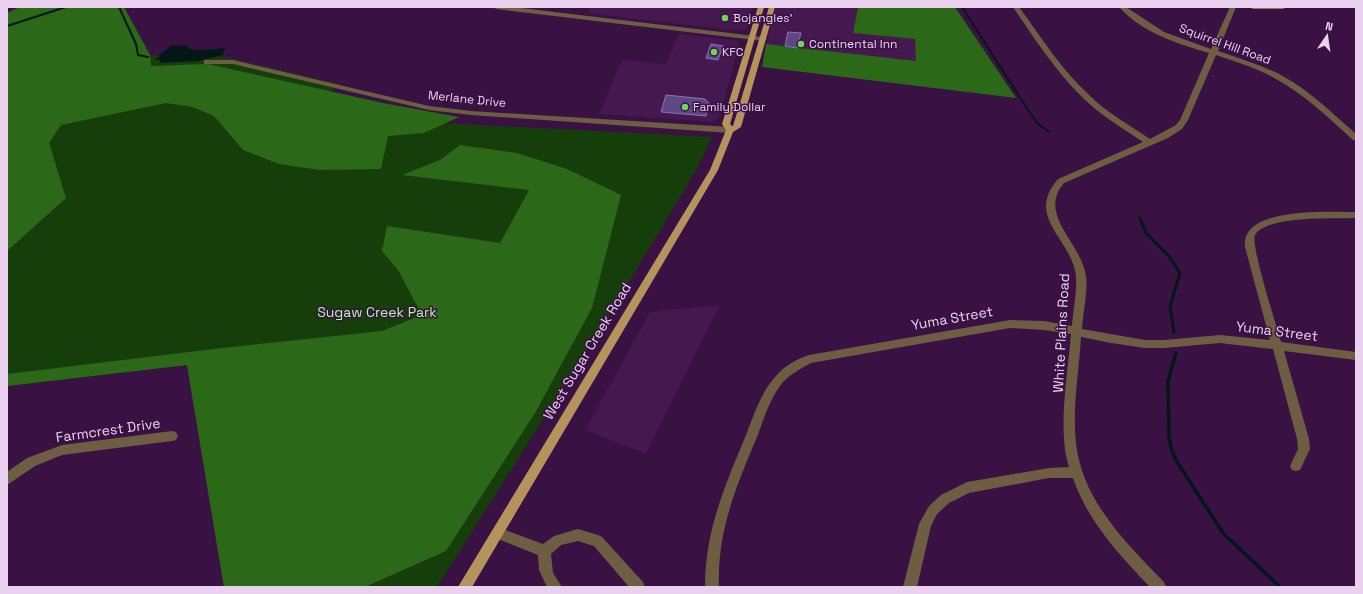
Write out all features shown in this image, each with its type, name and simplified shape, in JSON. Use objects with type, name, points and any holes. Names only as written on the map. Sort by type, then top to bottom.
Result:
[{"type":"main road","name":"West Sugar Creek Road","points":[[730,130],[726,124],[761,7]]},
{"type":"main road","name":"West Sugar Creek Road","points":[[465,587],[714,170],[730,130],[738,127],[772,7]]},
{"type":"street","points":[[496,7],[763,39]]},
{"type":"street","points":[[1016,7],[1073,83],[1085,96],[1117,121],[1150,143]]},
{"type":"street","name":"Squirrel Hill Road","points":[[1122,7],[1156,30],[1252,65],[1280,78],[1298,89],[1356,138]]},
{"type":"street","name":"White Plains Road","points":[[1159,587],[1120,547],[1106,529],[1088,498],[1077,472],[1069,429],[1081,277],[1074,254],[1052,214],[1050,205],[1052,191],[1066,179],[1170,133],[1184,120],[1233,7]]},
{"type":"street","points":[[1253,7],[1283,7]]},
{"type":"street","name":"Merlane Drive","points":[[207,62],[233,62],[401,102],[450,111],[730,130]]},
{"type":"street","points":[[1296,466],[1304,449],[1303,439],[1249,243],[1252,231],[1263,222],[1273,219],[1356,215]]},
{"type":"street","name":"Yuma Street","points":[[712,587],[713,555],[717,529],[735,476],[769,393],[783,375],[795,366],[822,355],[1029,322],[1145,344],[1220,339],[1356,356]]},
{"type":"street","name":"Farmcrest Drive","points":[[7,479],[31,462],[62,450],[172,436]]},
{"type":"street","points":[[910,587],[924,524],[933,510],[945,499],[967,488],[1049,473],[1077,472]]},
{"type":"street","points":[[497,533],[545,551]]},
{"type":"street","points":[[555,587],[548,579],[544,565],[545,551],[558,540],[578,535],[598,541],[638,587]]},
{"type":"shaded area","points":[[591,7],[753,7],[747,28],[739,31],[587,13]]},
{"type":"shaded area","points":[[776,7],[858,7],[853,33],[915,39],[917,61],[766,44]]},
{"type":"shaded area","points":[[679,34],[740,41],[719,118],[712,122],[599,114],[622,60],[666,64]]},
{"type":"shaded area","points":[[172,45],[188,46],[190,49],[202,50],[225,48],[223,55],[198,61],[160,63],[159,55]]},
{"type":"shaded area","points":[[720,305],[646,454],[585,430],[650,312]]},
{"type":"green space","points":[[20,7],[124,7],[150,55],[151,66],[208,64],[383,103],[459,117],[424,133],[388,136],[381,169],[319,170],[279,164],[243,150],[214,116],[192,107],[166,103],[61,125],[49,143],[66,198],[7,251],[7,13]]},
{"type":"green space","name":"Sugaw Creek Park","points":[[124,7],[150,55],[224,57],[339,84],[326,96],[440,123],[712,137],[698,167],[609,315],[437,587],[224,587],[187,365],[7,386],[7,16]]},
{"type":"green space","points":[[858,7],[955,7],[1016,98],[762,67],[766,44],[916,61],[915,39],[853,33]]},
{"type":"green space","points":[[460,145],[517,153],[567,169],[621,195],[592,308],[535,413],[446,551],[365,587],[224,587],[187,365],[7,386],[7,374],[222,348],[382,331],[422,315],[398,270],[382,251],[387,226],[500,243],[529,190],[402,175],[440,160]]},
{"type":"building","points":[[788,32],[801,33],[797,48],[785,46]]},
{"type":"building","name":"KFC","points":[[711,44],[723,46],[718,60],[706,58]]},
{"type":"building","name":"Family Dollar","points":[[666,95],[705,99],[709,103],[706,116],[661,112]]},
{"type":"waterway","points":[[7,26],[66,7]]},
{"type":"waterway","points":[[119,7],[136,44],[138,55],[148,57]]},
{"type":"waterway","points":[[962,7],[1030,113],[1038,124],[1049,132]]},
{"type":"waterway","points":[[157,59],[163,58]]},
{"type":"waterway","points":[[1140,218],[1146,233],[1168,255],[1180,273],[1170,306],[1174,332]]},
{"type":"waterway","points":[[1176,353],[1168,381],[1169,437],[1171,448],[1177,462],[1223,533],[1280,587]]},
{"type":"place","name":"Bojangles'","points":[[725,18]]},
{"type":"place","name":"Continental Inn","points":[[801,44]]},
{"type":"place","name":"KFC","points":[[714,52]]},
{"type":"place","name":"Family Dollar","points":[[685,107]]}]
